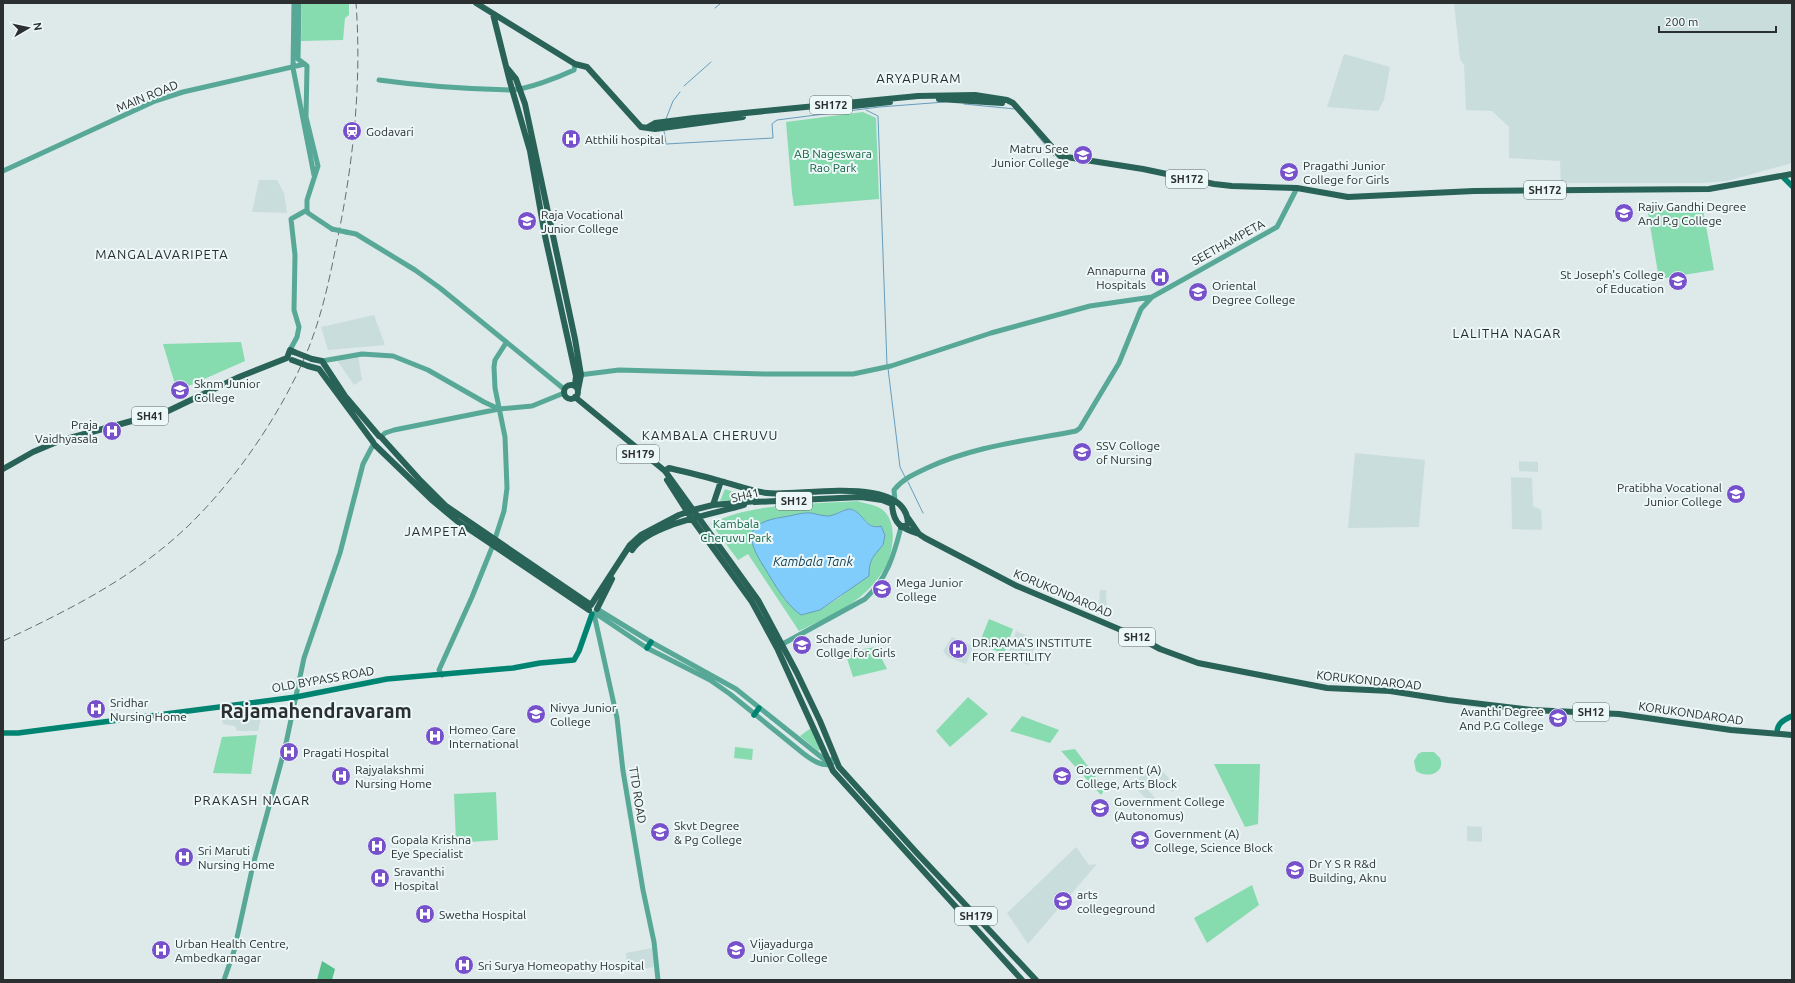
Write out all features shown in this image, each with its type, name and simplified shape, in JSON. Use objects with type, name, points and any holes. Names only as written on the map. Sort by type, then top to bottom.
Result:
[{"type":"main road","points":[[476,3],[493,14],[506,67],[516,89],[530,151],[545,236],[578,375],[574,398]]},
{"type":"main road","name":"SH172","points":[[493,14],[575,64],[587,67],[619,102],[633,120],[641,127],[665,128],[767,114],[920,99],[1014,103],[1060,156],[1143,169],[1198,181],[1232,186],[1296,188],[1348,197],[1474,190],[1709,189],[1792,174]]},
{"type":"main road","points":[[1782,176],[1792,186]]},
{"type":"main road","points":[[466,523],[418,479],[345,396],[322,361],[292,351],[290,359],[319,369],[374,443],[433,501],[593,611]]},
{"type":"main road","name":"SH41","points":[[3,469],[32,452],[59,441],[120,426],[169,411],[239,377],[290,359]]},
{"type":"main road","points":[[564,391],[569,385],[576,388]]},
{"type":"main road","name":"SH179","points":[[564,391],[567,398],[574,398],[665,471],[690,511]]},
{"type":"main road","name":"SH179","points":[[574,398],[663,474],[748,590],[783,644],[820,721],[833,761],[833,771],[1022,980]]},
{"type":"main road","points":[[374,443],[381,444],[383,440],[380,436]]},
{"type":"main road","points":[[665,471],[669,468],[746,489],[768,493],[788,494],[862,491],[884,495],[893,502],[894,519],[901,527],[908,524],[908,518]]},
{"type":"main road","points":[[713,505],[720,481]]},
{"type":"main road","name":"SH41","points":[[695,518],[757,501],[788,502],[861,497],[893,502]]},
{"type":"main road","name":"SH12","points":[[593,611],[598,592],[637,537],[690,511],[713,505],[757,501]]},
{"type":"main road","name":"KORUKONDAROAD","points":[[893,502],[902,505],[908,518],[919,534],[1016,586],[1140,638],[1160,649],[1198,663],[1327,688],[1390,692],[1532,710],[1619,714],[1731,730],[1792,735]]},
{"type":"main road","name":"SH12","points":[[593,611],[612,578],[634,547],[644,538],[653,533],[695,518]]},
{"type":"main road","name":"SH12","points":[[901,527],[919,534]]},
{"type":"main road","name":"SH179","points":[[748,590],[777,648],[798,696],[833,761],[1036,980]]},
{"type":"main road","name":"OLD BYPASS ROAD","points":[[3,733],[18,733],[296,697],[387,679],[442,675],[574,660],[579,651],[593,611]]},
{"type":"main road","points":[[647,648],[651,642]]},
{"type":"main road","points":[[798,696],[806,691]]},
{"type":"main road","points":[[754,715],[759,708]]},
{"type":"main road","points":[[1777,733],[1777,727],[1780,722],[1792,716]]},
{"type":"main road","points":[[813,725],[820,721]]},
{"type":"street","points":[[294,3],[293,68],[314,175]]},
{"type":"street","points":[[299,3],[298,59],[305,64],[308,70],[306,117],[318,166],[307,200],[308,213],[332,229],[356,234],[415,270],[453,298],[564,391],[532,406],[499,409],[394,430],[380,436]]},
{"type":"street","name":"MAIN ROAD","points":[[3,170],[155,101],[183,92],[293,68],[305,64]]},
{"type":"street","points":[[379,80],[453,88],[516,89],[555,79],[574,70],[575,64]]},
{"type":"street","name":"SEETHAMPETA","points":[[1152,297],[1277,227],[1296,188]]},
{"type":"street","points":[[292,351],[299,327],[294,310],[295,256],[291,219],[307,210]]},
{"type":"street","points":[[578,375],[625,370],[764,374],[854,374],[891,366],[991,333],[1090,306],[1152,297]]},
{"type":"street","points":[[893,502],[894,490],[906,478],[937,463],[971,451],[1076,431],[1080,428],[1119,363],[1141,309],[1152,297]]},
{"type":"street","points":[[442,675],[439,670],[472,597],[494,542],[504,510],[507,488],[505,437],[499,409],[494,367],[495,360],[506,343]]},
{"type":"street","points":[[322,361],[362,354],[393,356],[428,370],[499,409]]},
{"type":"street","points":[[224,980],[234,951],[248,886],[285,748],[304,658],[340,553],[363,464],[374,443]]},
{"type":"street","points":[[777,648],[865,599],[877,588],[891,560],[901,527]]},
{"type":"street","points":[[593,611],[731,686],[818,755],[825,760],[833,761]]},
{"type":"street","points":[[593,611],[647,648],[710,680],[730,694],[804,754],[817,762],[833,761]]},
{"type":"street","name":"TTD ROAD","points":[[593,611],[617,718],[623,771],[643,890],[654,942],[658,980]]},
{"type":"shaded area","points":[[1454,3],[1792,3],[1792,163],[1727,181],[1703,183],[1561,183],[1560,161],[1509,158],[1509,127],[1492,111],[1466,110],[1464,65],[1460,59]]},
{"type":"shaded area","points":[[1344,54],[1390,67],[1384,100],[1378,111],[1327,107]]},
{"type":"shaded area","points":[[259,180],[277,180],[284,193],[287,213],[252,212]]},
{"type":"shaded area","points":[[374,315],[385,345],[328,350],[321,327]]},
{"type":"shaded area","points":[[358,355],[362,380],[354,385],[336,359]]},
{"type":"shaded area","points":[[1355,453],[1425,460],[1419,527],[1348,528]]},
{"type":"shaded area","points":[[1519,461],[1538,462],[1538,472],[1519,471]]},
{"type":"shaded area","points":[[1511,477],[1532,478],[1533,506],[1541,510],[1542,530],[1512,529]]},
{"type":"shaded area","points":[[1100,590],[1106,590],[1107,614],[1104,615],[1099,606]]},
{"type":"shaded area","points":[[1016,631],[1037,640],[1028,665],[1007,656]]},
{"type":"shaded area","name":"DR.RAMA'S INSTITUTE FOR FERTILITY","points":[[952,637],[973,646],[966,664],[948,657],[943,651]]},
{"type":"shaded area","points":[[263,708],[258,731],[237,731],[235,726],[223,724],[221,712]]},
{"type":"shaded area","points":[[1155,763],[1177,787],[1172,792],[1155,774],[1152,777],[1154,780],[1150,784],[1147,781],[1143,785],[1159,802],[1154,807],[1132,784],[1142,775],[1140,773],[1144,770],[1146,771]]},
{"type":"shaded area","points":[[1467,826],[1482,827],[1482,842],[1467,841]]},
{"type":"shaded area","points":[[1076,847],[1089,865],[1097,864],[1028,944],[1007,913]]},
{"type":"shaded area","points":[[652,948],[654,967],[627,972],[626,953]]},
{"type":"green space","points":[[302,3],[349,3],[349,15],[345,18],[343,40],[301,41]]},
{"type":"green space","name":"AB Nageswara Rao Park","points":[[863,112],[876,118],[879,199],[794,206],[786,122]]},
{"type":"green space","points":[[1702,204],[1714,270],[1659,279],[1648,213]]},
{"type":"green space","points":[[241,342],[245,361],[177,391],[163,344]]},
{"type":"green space","points":[[725,489],[751,498],[720,501]]},
{"type":"green space","name":"Kambala Cheruvu Park","points":[[857,501],[876,506],[885,512],[889,517],[893,538],[891,552],[885,569],[860,597],[838,612],[799,631],[748,554],[738,560],[711,524],[726,517],[762,508]],"holes":[[[852,509],[872,526],[881,526],[885,535],[883,545],[875,552],[869,566],[856,584],[839,598],[820,610],[801,615],[784,599],[777,588],[776,518],[811,513],[820,516],[831,516],[843,510]]]},
{"type":"green space","points":[[989,619],[1013,629],[1004,654],[979,644]]},
{"type":"green space","points":[[876,647],[887,669],[853,677],[845,652]]},
{"type":"green space","points":[[968,697],[988,714],[950,747],[936,731]]},
{"type":"green space","points":[[1022,716],[1059,730],[1050,743],[1010,731]]},
{"type":"green space","points":[[811,728],[821,749],[818,751],[800,736]]},
{"type":"green space","points":[[257,735],[251,774],[213,773],[222,737]]},
{"type":"green space","points":[[735,747],[753,749],[752,760],[734,758]]},
{"type":"green space","points":[[1075,749],[1105,789],[1101,795],[1061,751]]},
{"type":"green space","points":[[1422,752],[1434,752],[1440,758],[1441,763],[1438,771],[1425,774],[1416,771],[1414,761],[1418,754]]},
{"type":"green space","points":[[1214,764],[1260,764],[1258,824],[1245,827]]},
{"type":"green space","points":[[496,792],[498,840],[456,843],[454,794]]},
{"type":"green space","points":[[1252,885],[1259,905],[1207,943],[1194,918]]},
{"type":"green space","points":[[322,961],[335,969],[332,980],[317,980]]},
{"type":"water","name":"Kambala Tank","points":[[849,509],[858,513],[871,526],[881,526],[885,535],[883,545],[871,562],[869,576],[820,610],[801,615],[785,599],[764,567],[754,547],[752,533],[761,523],[770,520],[808,513],[829,516]]},
{"type":"waterway","points":[[715,8],[721,3]]},
{"type":"waterway","points":[[684,86],[711,62]]},
{"type":"waterway","points":[[666,119],[673,101],[680,92]]},
{"type":"waterway","points":[[664,131],[666,144],[773,138],[772,124],[777,120],[879,107],[945,102]]},
{"type":"waterway","points":[[964,104],[1015,109]]},
{"type":"waterway","points":[[866,110],[878,116],[887,365]]},
{"type":"waterway","points":[[1034,131],[1054,156]]},
{"type":"waterway","points":[[888,368],[900,467],[905,477]]},
{"type":"waterway","points":[[908,482],[923,513]]},
{"type":"railway","points":[[3,641],[100,592],[145,562],[187,527],[205,509],[239,468],[255,446],[284,399],[307,352],[316,326],[327,286],[342,216],[355,125],[357,95],[358,33],[356,3]]},
{"type":"place","name":"Godavari","points":[[352,131]]},
{"type":"place","name":"Atthili hospital","points":[[571,139]]},
{"type":"place","name":"Matru Sree Junior College","points":[[1083,155]]},
{"type":"place","name":"Pragathi Junior College for Girls","points":[[1289,172]]},
{"type":"place","name":"Rajiv Gandhi Degree And P.g College","points":[[1624,213]]},
{"type":"place","name":"Raja Vocational Junior College","points":[[527,221]]},
{"type":"place","name":"Annapurna Hospitals","points":[[1160,277]]},
{"type":"place","name":"St Joseph's College of Education","points":[[1678,281]]},
{"type":"place","name":"Oriental Degree College","points":[[1198,292]]},
{"type":"place","name":"Sknm Junior College","points":[[180,390]]},
{"type":"place","name":"Praja Vaidhyasala","points":[[112,431]]},
{"type":"place","name":"SSV Colloge of Nursing","points":[[1082,452]]},
{"type":"place","name":"Pratibha Vocational Junior College","points":[[1736,494]]},
{"type":"place","name":"Mega Junior College","points":[[882,589]]},
{"type":"place","name":"Schade Junior Collge for Girls","points":[[802,645]]},
{"type":"place","name":"DR.RAMA'S INSTITUTE FOR FERTILITY","points":[[958,649]]},
{"type":"place","name":"Sridhar Nursing Home","points":[[96,709]]},
{"type":"place","name":"Nivya Junior College","points":[[536,714]]},
{"type":"place","name":"Avanthi Degree And P.G College","points":[[1558,718]]},
{"type":"place","name":"Homeo Care International","points":[[435,736]]},
{"type":"place","name":"Pragati Hospital","points":[[289,752]]},
{"type":"place","name":"Rajyalakshmi Nursing Home","points":[[341,776]]},
{"type":"place","name":"Government (A) College, Arts Block","points":[[1062,776]]},
{"type":"place","name":"Government College (Autonomus)","points":[[1100,808]]},
{"type":"place","name":"Skvt Degree & Pg College","points":[[660,832]]},
{"type":"place","name":"Government (A) College, Science Block","points":[[1140,840]]},
{"type":"place","name":"Gopala Krishna Eye Specialist","points":[[377,846]]},
{"type":"place","name":"Sri Maruti Nursing Home","points":[[184,857]]},
{"type":"place","name":"Dr Y S R R&d Building, Aknu","points":[[1295,870]]},
{"type":"place","name":"Sravanthi Hospital","points":[[380,878]]},
{"type":"place","name":"arts collegeground","points":[[1063,901]]},
{"type":"place","name":"Swetha Hospital","points":[[425,914]]},
{"type":"place","name":"Urban Health Centre, Ambedkarnagar","points":[[161,950]]},
{"type":"place","name":"Vijayadurga Junior College","points":[[736,950]]},
{"type":"place","name":"Sri Surya Homeopathy Hospital","points":[[464,965]]},
{"type":"district","name":"ARYAPURAM","points":[[919,78]]},
{"type":"district","name":"MANGALAVARIPETA","points":[[162,254]]},
{"type":"district","name":"LALITHA NAGAR","points":[[1507,333]]},
{"type":"district","name":"KAMBALA CHERUVU","points":[[710,435]]},
{"type":"district","name":"JAMPETA","points":[[436,531]]},
{"type":"district","name":"Rajamahendravaram","points":[[316,710]]},
{"type":"district","name":"PRAKASH NAGAR","points":[[252,800]]}]
